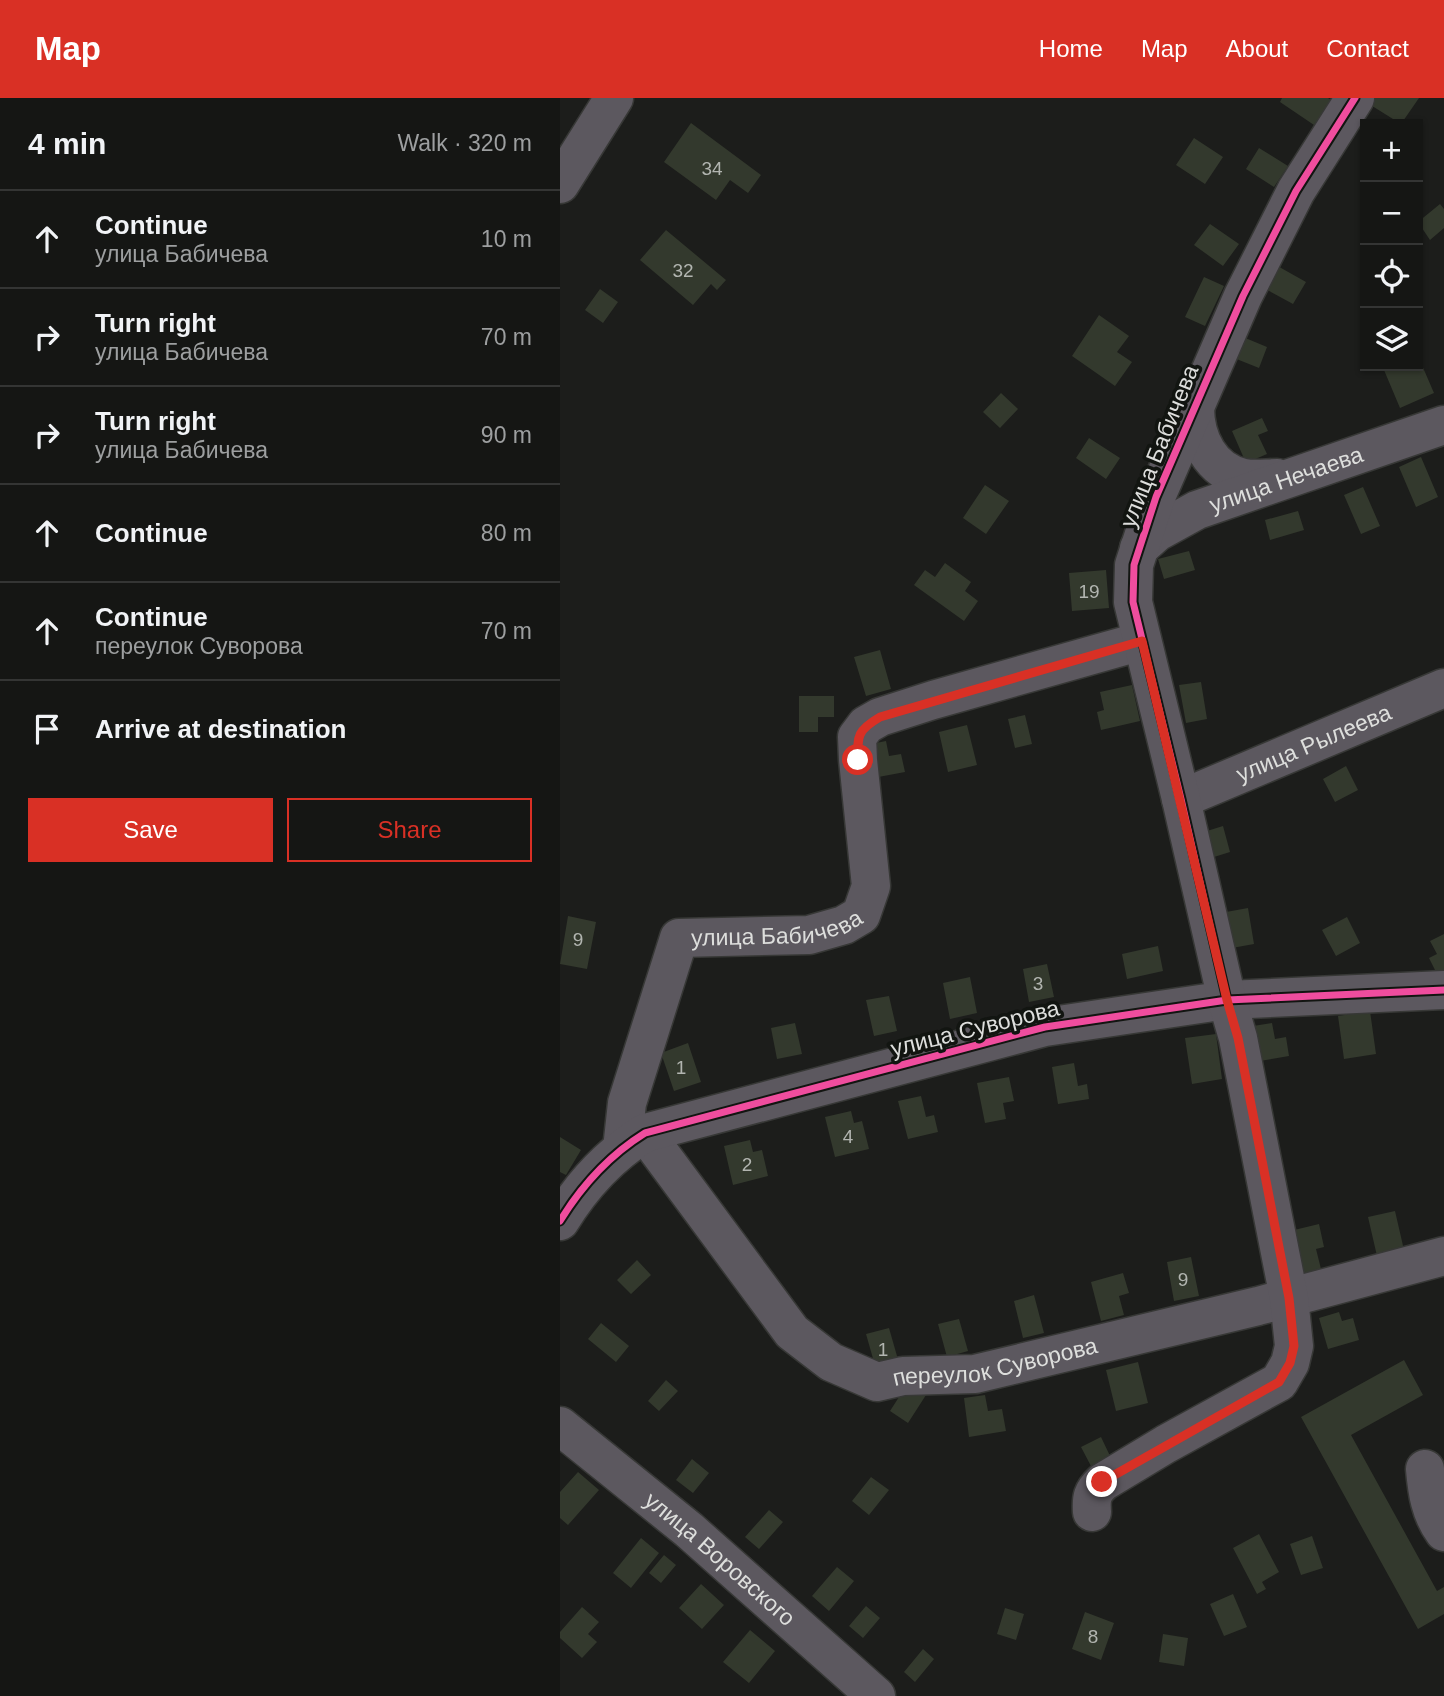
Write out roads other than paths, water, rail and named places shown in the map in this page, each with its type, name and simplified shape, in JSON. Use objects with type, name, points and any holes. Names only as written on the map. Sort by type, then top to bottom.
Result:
[{"type":"street","points":[[560,184],[614,98]]},
{"type":"street","name":"улица Бабичева","points":[[1289,1298],[1238,1038],[1133,602],[1134,565],[1156,497],[1243,296],[1296,191],[1355,98]]},
{"type":"street","points":[[1195,407],[1198,435],[1221,467],[1229,473],[1245,478],[1287,478]]},
{"type":"street","name":"улица Нечаева","points":[[1139,548],[1157,532],[1198,510],[1444,425]]},
{"type":"street","name":"улица Бабичева","points":[[633,1141],[627,1103],[679,938],[809,935],[844,925],[861,915],[871,886],[857,737],[866,725],[880,717],[933,700],[1142,641]]},
{"type":"street","name":"улица Рылеева","points":[[1181,799],[1444,688]]},
{"type":"street","name":"улица Суворова","points":[[560,1221],[577,1193],[598,1169],[633,1141],[1045,1027],[1227,1000],[1444,990]]},
{"type":"street","name":"переулок Суворова","points":[[633,1141],[792,1332],[831,1362],[877,1382],[903,1376],[975,1374],[1289,1298],[1444,1256]]},
{"type":"street","points":[[1092,1512],[1091,1498],[1102,1482],[1279,1382],[1290,1363],[1294,1346],[1289,1298]]},
{"type":"street","name":"улица Воровского","points":[[560,1426],[689,1530],[876,1696]]},
{"type":"street","points":[[1425,1469],[1427,1496],[1444,1532]]}]
